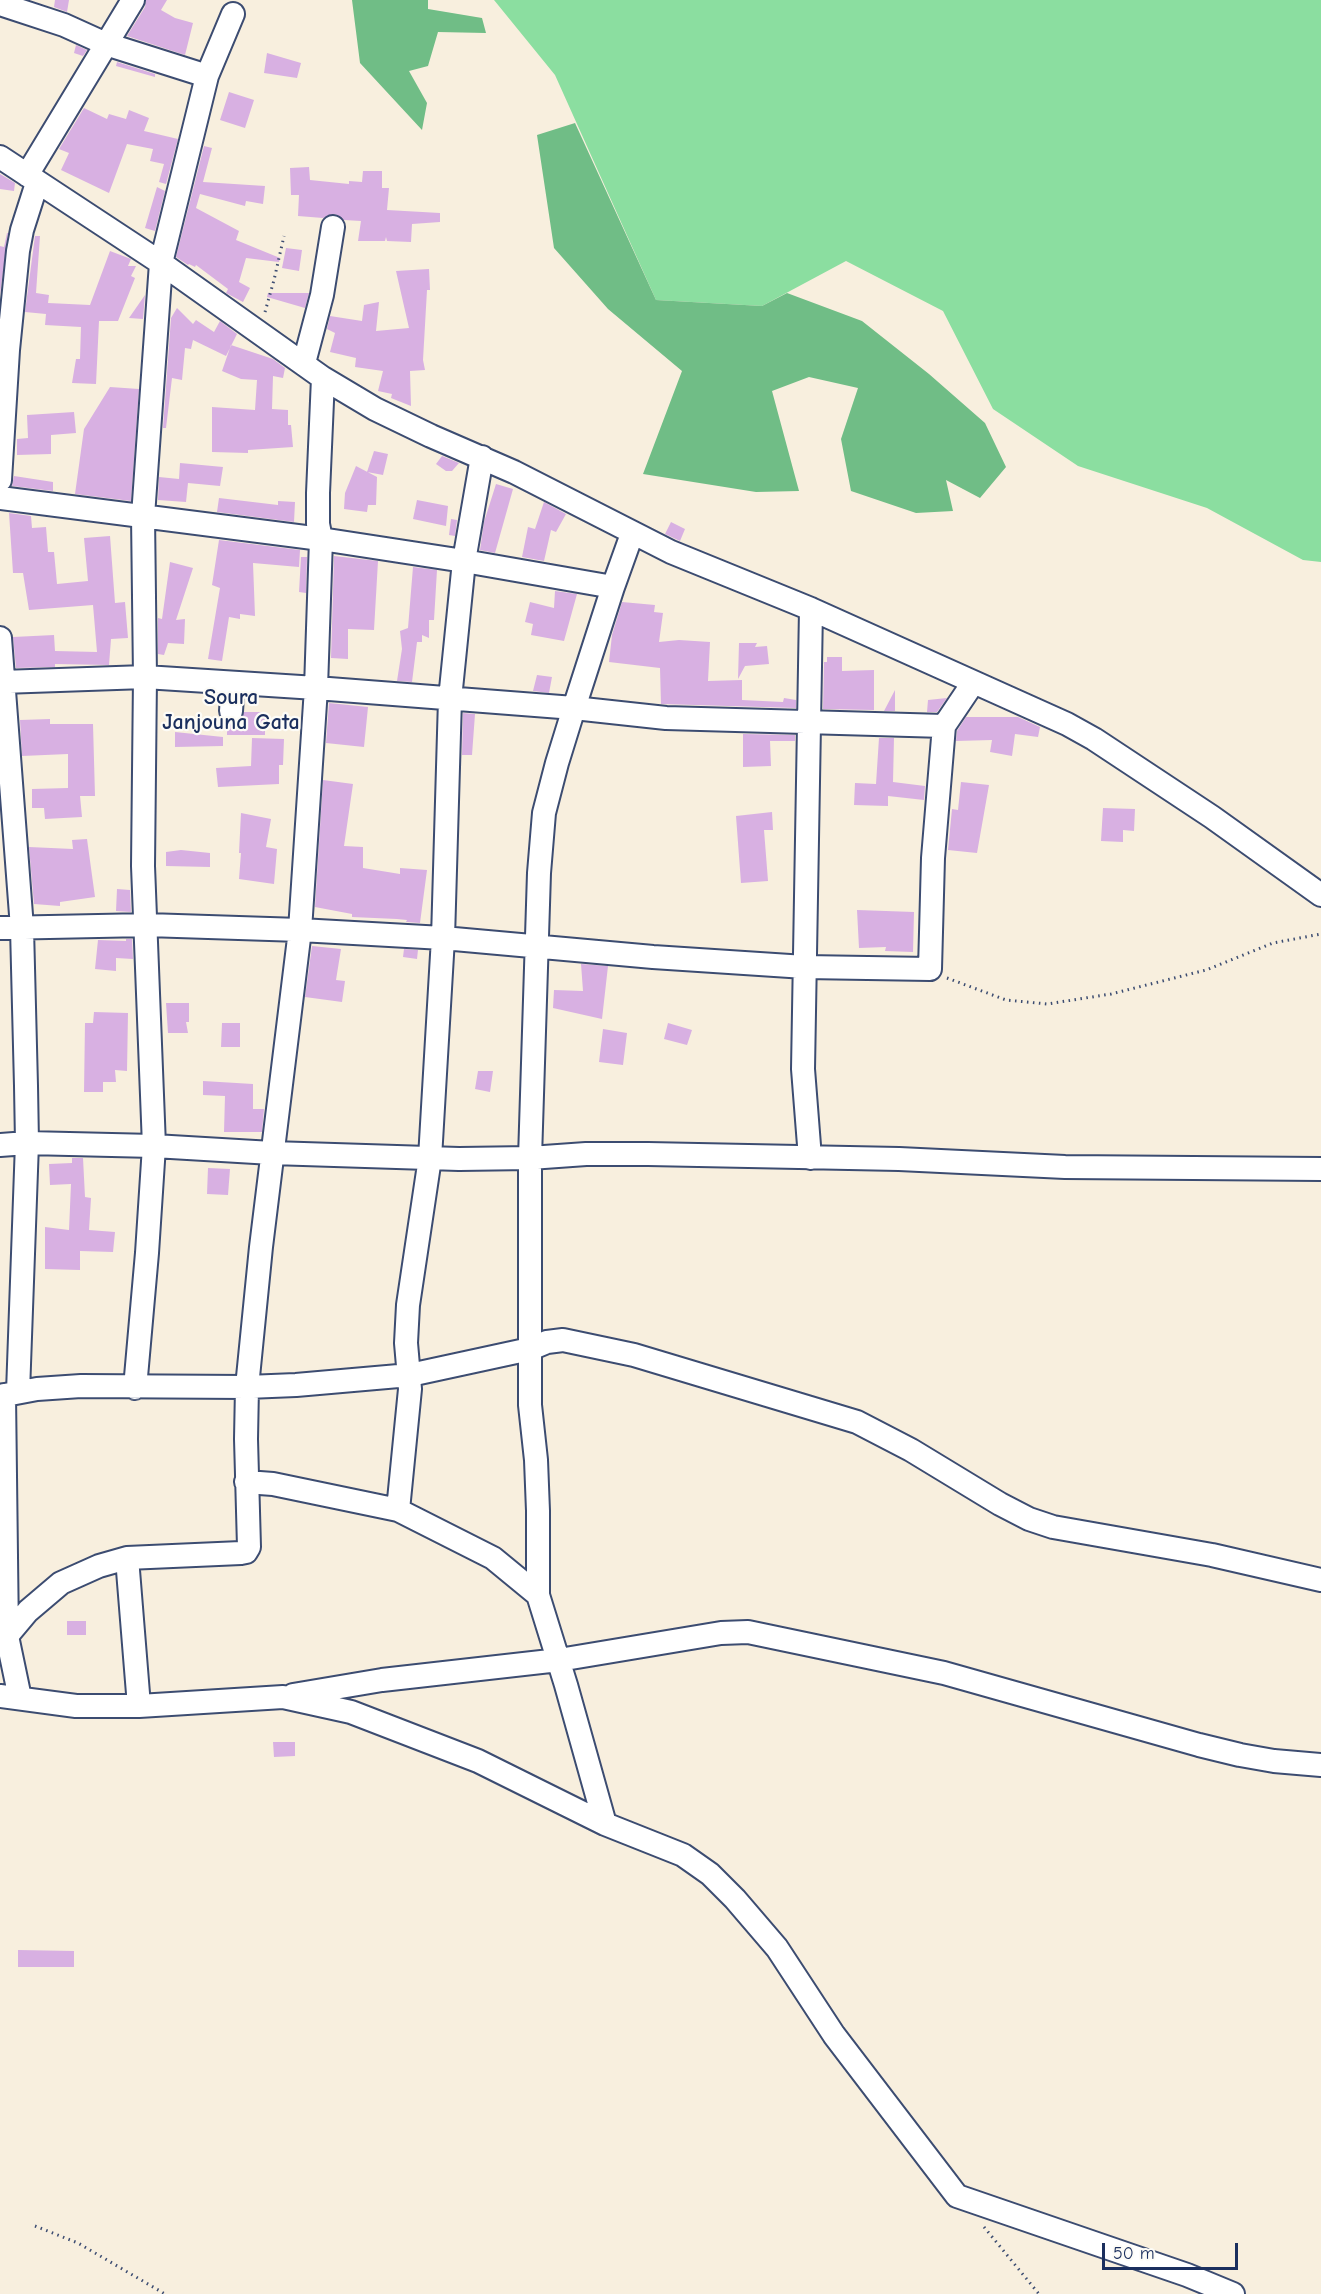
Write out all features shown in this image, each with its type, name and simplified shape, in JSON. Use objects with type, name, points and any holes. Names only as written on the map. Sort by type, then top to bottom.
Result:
[{"type":"street","points":[[0,480],[7,361],[18,251],[32,179],[106,44],[133,0]]},
{"type":"street","points":[[0,4],[64,26],[106,44],[207,76]]},
{"type":"street","points":[[135,1388],[154,1146],[143,866],[145,677],[143,516],[161,263],[207,76],[233,14]]},
{"type":"street","points":[[0,157],[161,263],[323,378],[393,418],[482,457],[670,552],[811,609],[1041,711],[1094,740],[1212,817],[1321,895]]},
{"type":"street","points":[[304,363],[322,295],[333,227]]},
{"type":"street","points":[[7,1636],[28,1611],[62,1583],[99,1566],[127,1558],[246,1552],[249,1547],[246,1482],[247,1388],[272,1153],[300,930],[316,688],[321,539],[318,524],[318,494],[323,378]]},
{"type":"street","points":[[398,1510],[410,1375],[406,1343],[408,1305],[430,1158],[443,938],[450,699],[464,561],[482,457]]},
{"type":"street","points":[[0,498],[321,539],[613,587]]},
{"type":"street","points":[[605,1824],[559,1660],[538,1595],[536,1460],[530,1405],[530,1158],[539,873],[544,813],[574,708],[632,534]]},
{"type":"street","points":[[810,1158],[803,1069],[811,609]]},
{"type":"street","points":[[0,638],[11,928],[27,1143],[7,1395],[7,1636],[10,1697],[76,1706],[139,1706],[283,1697],[382,1680],[559,1660],[721,1633],[748,1632],[944,1673],[1230,1753],[1274,1761],[1321,1765]]},
{"type":"street","points":[[3,682],[145,677],[574,708],[666,718],[944,726]]},
{"type":"street","points":[[11,928],[147,925],[300,930],[443,938],[653,957],[805,967],[930,969],[933,858],[944,726],[973,682]]},
{"type":"street","points":[[231,711],[233,683]]},
{"type":"street","points":[[0,1145],[27,1143],[154,1146],[272,1153],[430,1158],[530,1158],[595,1154],[810,1158],[1065,1167],[1321,1169]]},
{"type":"street","points":[[7,1395],[37,1389],[81,1386],[247,1388],[410,1375],[563,1340],[634,1354],[857,1422],[911,1450],[1010,1509],[1029,1519],[1053,1527],[1212,1555],[1321,1580]]},
{"type":"street","points":[[246,1482],[273,1484],[398,1510],[493,1558],[538,1595]]},
{"type":"street","points":[[127,1558],[139,1706]]},
{"type":"street","points":[[283,1697],[351,1712],[478,1761],[605,1824],[682,1854],[710,1874],[777,1948],[834,2035],[957,2196],[1187,2275],[1233,2294]]},
{"type":"path","points":[[259,331],[284,236]]},
{"type":"path","points":[[930,969],[958,983],[1006,1000],[1047,1004],[1111,994],[1206,970],[1273,943],[1321,934]]},
{"type":"path","points":[[979,2221],[1039,2294]]},
{"type":"path","points":[[35,2226],[78,2243],[165,2294]]},
{"type":"green space","points":[[352,0],[428,0],[428,9],[482,18],[486,33],[438,32],[428,66],[409,71],[427,103],[422,130],[360,63]]},
{"type":"green space","points":[[494,0],[1321,0],[1321,562],[1303,560],[1207,508],[1078,466],[993,409],[943,311],[846,261],[762,306],[656,300],[555,75]]},
{"type":"green space","points":[[575,123],[656,300],[762,306],[787,293],[862,321],[929,374],[985,423],[1006,467],[980,498],[946,480],[953,511],[916,513],[851,491],[841,439],[858,388],[809,377],[772,391],[799,491],[756,492],[643,474],[682,371],[608,309],[554,248],[537,135]]},
{"type":"building","points":[[55,0],[69,0],[67,12],[54,7]]},
{"type":"building","points":[[146,0],[167,0],[161,10],[175,18],[193,23],[185,55],[127,36],[145,7]]},
{"type":"building","points":[[76,45],[87,50],[83,56],[74,53]]},
{"type":"building","points":[[267,53],[301,63],[297,78],[264,73]]},
{"type":"building","points":[[117,62],[155,74],[155,77],[116,66]]},
{"type":"building","points":[[229,92],[254,100],[245,128],[220,120]]},
{"type":"building","points":[[84,108],[107,119],[109,114],[126,119],[129,110],[149,118],[144,131],[178,139],[166,184],[159,182],[164,164],[150,161],[153,149],[127,144],[109,193],[61,170],[69,153],[59,149]]},
{"type":"building","points":[[204,146],[212,148],[203,182],[265,186],[263,204],[246,201],[245,206],[200,194],[196,208],[239,231],[236,240],[280,258],[279,262],[246,258],[239,282],[250,288],[243,302],[226,293],[228,289],[196,265],[195,267],[188,265],[176,257]]},
{"type":"building","points":[[309,167],[310,180],[349,184],[349,181],[362,182],[363,171],[382,171],[382,188],[389,188],[387,210],[440,213],[440,222],[412,224],[411,242],[387,241],[386,237],[385,241],[358,241],[361,221],[344,220],[335,214],[323,218],[298,216],[299,195],[291,195],[290,168]]},
{"type":"building","points":[[0,174],[15,183],[14,191],[0,189]]},
{"type":"building","points":[[157,187],[165,191],[155,231],[145,228]]},
{"type":"building","points":[[7,233],[0,295],[0,246],[4,247]]},
{"type":"building","points":[[35,236],[40,236],[36,293],[49,295],[48,303],[90,305],[110,251],[131,259],[128,266],[136,266],[131,276],[135,278],[118,321],[99,321],[96,384],[72,383],[76,359],[80,359],[81,327],[45,325],[46,314],[25,312]]},
{"type":"building","points":[[286,248],[302,250],[299,271],[282,268]]},
{"type":"building","points":[[429,269],[430,290],[427,290],[423,360],[425,370],[410,371],[411,406],[391,398],[392,394],[378,391],[383,371],[355,367],[356,358],[330,352],[335,333],[327,329],[330,316],[362,321],[364,305],[379,302],[376,331],[409,328],[396,271]]},
{"type":"building","points":[[268,293],[309,293],[305,308],[267,297]]},
{"type":"building","points":[[145,295],[143,319],[129,318]]},
{"type":"building","points":[[177,308],[193,324],[196,320],[214,332],[220,321],[237,334],[226,356],[193,340],[191,349],[185,348],[182,380],[172,378],[166,428],[163,428],[171,318]]},
{"type":"building","points":[[231,345],[273,359],[285,368],[283,378],[273,376],[272,409],[288,410],[288,425],[291,425],[293,447],[248,450],[248,453],[212,452],[212,407],[255,410],[257,380],[241,379],[222,371]]},
{"type":"building","points":[[110,387],[139,389],[131,501],[75,494],[84,429]]},
{"type":"building","points":[[74,412],[76,433],[51,435],[51,454],[17,455],[17,439],[28,438],[27,415]]},
{"type":"building","points":[[374,451],[388,454],[383,475],[367,472]]},
{"type":"building","points":[[442,456],[459,463],[452,471],[446,471],[436,464]]},
{"type":"building","points":[[180,463],[223,467],[220,486],[188,483],[186,502],[158,500],[159,477],[179,479]]},
{"type":"building","points":[[356,466],[377,477],[376,505],[368,505],[367,512],[344,509],[345,493]]},
{"type":"building","points":[[14,476],[53,482],[53,491],[12,486]]},
{"type":"building","points":[[496,484],[513,489],[495,553],[480,550],[484,522]]},
{"type":"building","points":[[219,498],[278,505],[278,501],[295,502],[294,522],[217,512]]},
{"type":"building","points":[[417,500],[448,506],[446,526],[413,519]]},
{"type":"building","points":[[544,502],[566,514],[556,532],[551,530],[544,561],[522,557],[528,527],[535,529]]},
{"type":"building","points":[[9,513],[31,516],[32,528],[46,527],[48,552],[54,552],[57,584],[88,581],[84,538],[110,536],[115,603],[125,602],[128,638],[111,639],[109,665],[55,664],[55,667],[16,668],[13,637],[54,635],[55,651],[97,652],[93,605],[29,610],[23,573],[13,573]]},
{"type":"building","points":[[451,519],[457,520],[455,536],[449,535]]},
{"type":"building","points":[[671,522],[685,529],[680,541],[665,534]]},
{"type":"building","points":[[219,540],[300,550],[299,567],[253,563],[255,616],[240,614],[240,619],[229,617],[222,661],[208,659],[220,588],[212,585]]},
{"type":"building","points":[[334,556],[378,561],[374,630],[348,629],[348,659],[331,658]]},
{"type":"building","points":[[301,557],[307,557],[306,593],[299,592]]},
{"type":"building","points":[[170,562],[193,568],[176,620],[185,619],[184,644],[168,643],[164,655],[158,654],[158,618],[162,619]]},
{"type":"building","points":[[413,567],[437,570],[434,620],[429,620],[429,638],[422,635],[422,642],[417,642],[412,682],[397,681],[402,649],[400,631],[408,628]]},
{"type":"building","points":[[555,591],[577,594],[564,641],[531,635],[533,624],[525,622],[530,602],[554,608]]},
{"type":"building","points":[[622,602],[655,605],[654,612],[663,613],[659,642],[679,640],[710,642],[708,681],[742,680],[742,700],[783,702],[784,698],[796,700],[796,708],[661,704],[660,668],[609,662],[612,635]]},
{"type":"building","points":[[739,643],[757,643],[755,647],[767,646],[769,664],[745,666],[738,679]]},
{"type":"building","points":[[827,657],[842,657],[842,671],[874,670],[874,710],[823,709],[824,662],[827,662]]},
{"type":"building","points":[[537,675],[552,677],[549,693],[533,691]]},
{"type":"building","points":[[895,690],[895,711],[884,711]]},
{"type":"building","points":[[947,698],[937,712],[927,712],[928,700]]},
{"type":"building","points":[[329,703],[368,707],[364,747],[326,743]]},
{"type":"building","points":[[244,712],[265,712],[265,735],[227,735],[227,724],[237,723]]},
{"type":"building","points":[[463,713],[475,714],[472,755],[462,755]]},
{"type":"building","points":[[966,717],[1018,717],[1040,727],[1038,737],[1015,734],[1012,756],[990,752],[992,740],[956,741],[957,731]]},
{"type":"building","points":[[50,719],[50,724],[93,724],[95,796],[80,796],[82,817],[45,819],[44,808],[32,808],[32,789],[68,788],[68,754],[22,756],[20,720]]},
{"type":"building","points":[[175,732],[223,737],[223,746],[175,747]]},
{"type":"building","points":[[743,734],[795,735],[795,741],[770,741],[771,766],[743,767]]},
{"type":"building","points":[[252,738],[284,739],[283,765],[279,765],[279,784],[218,787],[216,768],[251,766]]},
{"type":"building","points":[[879,738],[894,738],[893,782],[925,786],[924,800],[888,796],[888,806],[854,805],[855,783],[876,784]]},
{"type":"building","points":[[323,780],[353,784],[344,846],[363,847],[363,868],[400,874],[400,868],[427,870],[420,923],[397,919],[352,917],[352,914],[315,907]]},
{"type":"building","points":[[961,782],[989,785],[977,853],[948,850],[952,809],[958,810]]},
{"type":"building","points":[[1103,808],[1135,809],[1134,831],[1123,830],[1123,842],[1101,841]]},
{"type":"building","points":[[772,812],[773,830],[764,830],[768,881],[741,883],[736,816]]},
{"type":"building","points":[[241,813],[271,819],[266,847],[277,849],[274,884],[239,879]]},
{"type":"building","points":[[87,839],[95,897],[60,902],[60,906],[34,904],[29,847],[73,849],[72,840]]},
{"type":"building","points":[[181,850],[210,853],[210,867],[166,866],[166,852]]},
{"type":"building","points":[[117,889],[130,890],[131,912],[116,911]]},
{"type":"building","points":[[857,910],[914,912],[913,952],[885,951],[886,947],[859,948]]},
{"type":"building","points":[[126,939],[132,939],[133,959],[116,958],[116,971],[95,969],[98,940],[126,941]]},
{"type":"building","points":[[312,946],[341,949],[336,980],[345,981],[342,1002],[305,997]]},
{"type":"building","points":[[404,949],[418,950],[417,959],[403,957]]},
{"type":"building","points":[[581,964],[608,966],[602,1019],[553,1008],[554,990],[583,991]]},
{"type":"building","points":[[166,1003],[189,1003],[189,1022],[186,1022],[188,1033],[168,1033]]},
{"type":"building","points":[[94,1012],[128,1013],[127,1071],[115,1070],[116,1082],[103,1082],[103,1092],[84,1092],[85,1023],[93,1023]]},
{"type":"building","points":[[222,1023],[240,1023],[240,1047],[221,1047]]},
{"type":"building","points":[[668,1023],[692,1030],[687,1045],[664,1039]]},
{"type":"building","points":[[603,1029],[627,1033],[623,1065],[599,1062]]},
{"type":"building","points":[[478,1071],[493,1071],[490,1092],[475,1089]]},
{"type":"building","points":[[203,1081],[253,1084],[253,1109],[264,1109],[262,1132],[224,1132],[225,1096],[203,1095]]},
{"type":"building","points":[[72,1158],[83,1158],[85,1197],[91,1198],[89,1230],[115,1232],[113,1252],[80,1251],[80,1270],[45,1269],[45,1227],[69,1230],[71,1184],[50,1185],[49,1164],[72,1163]]},
{"type":"building","points":[[208,1168],[230,1169],[228,1195],[207,1194]]},
{"type":"building","points":[[67,1621],[86,1621],[86,1635],[67,1635]]},
{"type":"building","points":[[273,1742],[295,1742],[295,1756],[274,1757]]},
{"type":"building","points":[[18,1950],[74,1951],[74,1967],[18,1967]]},
{"type":"district","name":"Soura Janjouna Gata","points":[[231,710]]}]
